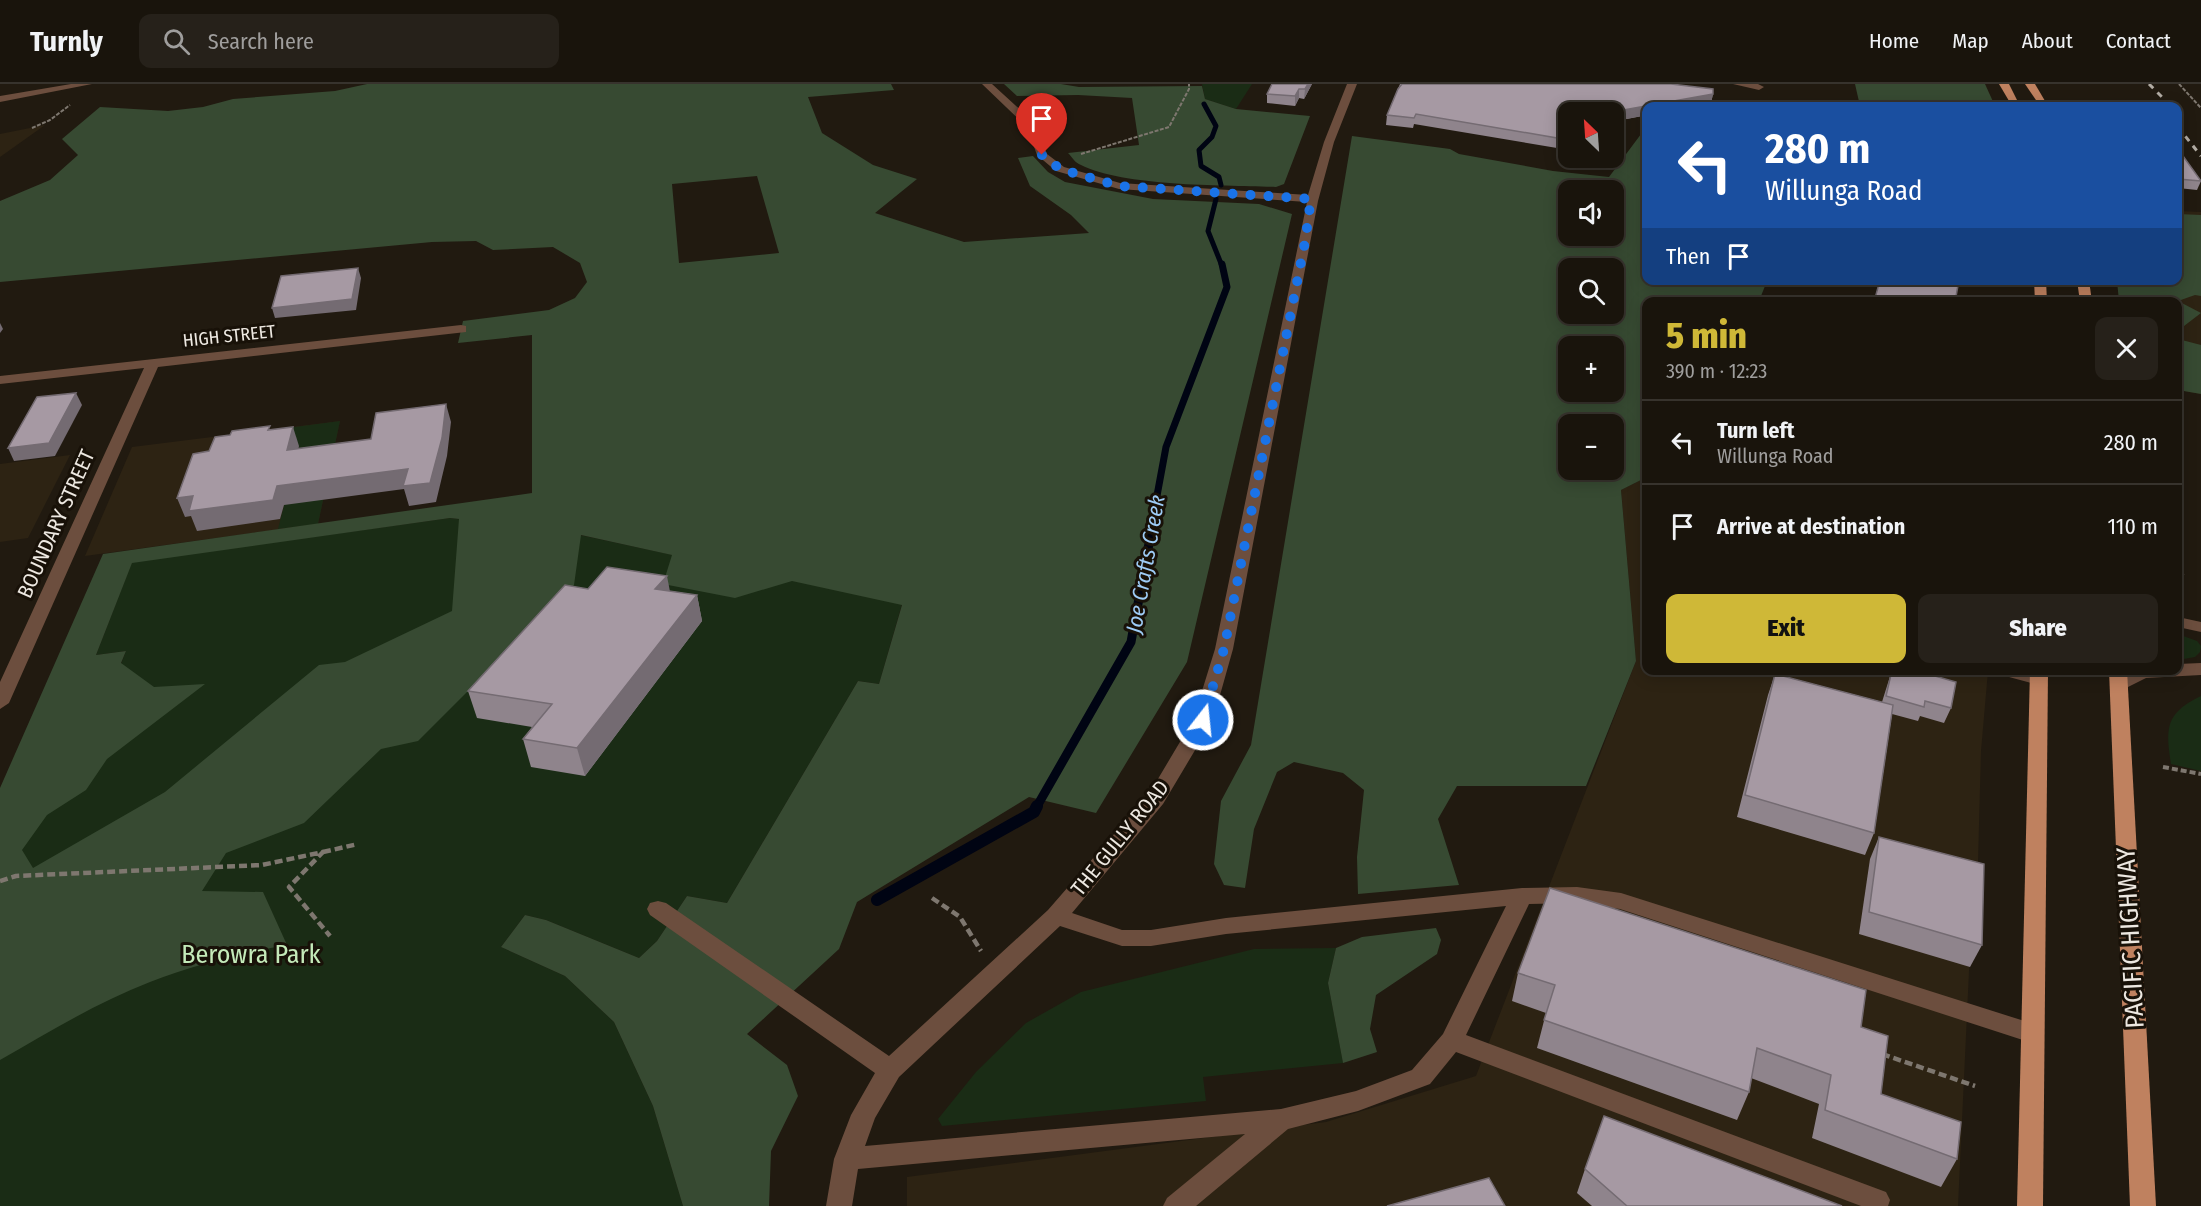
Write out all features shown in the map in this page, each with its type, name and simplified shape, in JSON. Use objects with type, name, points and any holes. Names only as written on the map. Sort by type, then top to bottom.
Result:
[{"type":"main road","points":[[2004,84],[2014,102]]},
{"type":"main road","points":[[2030,84],[2041,102]]},
{"type":"main road","points":[[2030,1206],[2039,675]]},
{"type":"main road","name":"PACIFIC HIGHWAY","points":[[2119,678],[2143,1206]]},
{"type":"street","points":[[0,99],[86,84]]},
{"type":"street","points":[[987,84],[1032,126],[1042,155],[1060,169],[1119,186],[1311,199]]},
{"type":"street","name":"THE GULLY ROAD","points":[[839,1206],[847,1159],[864,1114],[890,1070],[1056,916],[1156,799],[1203,720],[1224,649],[1305,242],[1311,199],[1330,133],[1352,84]]},
{"type":"street","points":[[1738,84],[1759,87]]},
{"type":"street","name":"HIGH STREET","points":[[0,380],[461,329]]},
{"type":"street","name":"BOUNDARY STREET","points":[[0,703],[153,363]]},
{"type":"street","points":[[2182,623],[2201,627]]},
{"type":"street","points":[[2182,669],[2201,669]]},
{"type":"street","points":[[1056,916],[1122,938],[1151,938],[1226,926],[1522,896],[1577,895],[1621,901],[2032,1033]]},
{"type":"street","points":[[847,1159],[1281,1120],[1358,1101],[1421,1077],[1452,1040],[1522,896]]},
{"type":"street","points":[[658,909],[890,1070]]},
{"type":"street","points":[[1452,1040],[1877,1200]]},
{"type":"street","points":[[1176,1206],[1281,1120]]},
{"type":"path","points":[[32,128],[50,120],[80,98],[86,84]]},
{"type":"path","points":[[1077,155],[1169,127],[1190,89],[1189,84]]},
{"type":"path","points":[[2179,84],[2201,108]]},
{"type":"path","points":[[2163,767],[2201,774]]},
{"type":"path","points":[[0,881],[16,876],[262,865],[358,844]]},
{"type":"path","points":[[323,852],[289,887],[330,936]]},
{"type":"path","points":[[932,898],[960,917],[994,972]]},
{"type":"path","points":[[1878,1052],[1975,1086]]},
{"type":"shaded area","points":[[45,125],[0,157],[0,134]]},
{"type":"shaded area","points":[[2182,211],[2201,212],[2201,394],[2182,391],[2182,297],[2178,297],[2178,285],[2182,285]]},
{"type":"shaded area","points":[[340,421],[318,524],[85,556],[132,447]]},
{"type":"shaded area","points":[[70,455],[28,538],[0,542],[0,464]]},
{"type":"shaded area","points":[[1642,480],[1642,675],[1988,675],[1981,751],[1978,862],[1973,886],[1958,1206],[907,1206],[907,1177],[1326,1122],[1476,1076],[1636,661],[1621,490]]},
{"type":"green space","points":[[367,84],[891,84],[894,90],[808,97],[822,133],[873,165],[917,179],[875,213],[964,242],[1089,233],[1071,215],[1030,186],[1018,158],[1033,156],[1048,172],[1065,182],[1153,199],[1259,204],[1292,214],[1187,662],[1096,813],[1029,797],[857,902],[839,949],[747,1034],[787,1065],[798,1096],[771,1151],[769,1206],[683,1206],[653,1106],[614,1022],[565,976],[501,947],[525,915],[546,920],[639,958],[657,941],[687,896],[727,903],[858,681],[879,684],[902,605],[792,581],[735,598],[663,584],[672,555],[581,535],[574,585],[418,741],[381,749],[304,823],[226,853],[202,891],[263,892],[287,945],[218,960],[150,982],[93,1008],[0,1060],[0,788],[103,554],[532,493],[532,335],[458,343],[463,321],[549,310],[575,298],[587,282],[580,263],[553,247],[493,250],[476,241],[432,242],[0,282],[0,201],[50,180],[78,155],[62,139],[100,107],[168,111],[203,107],[233,99],[335,91]],"holes":[[[757,176],[779,253],[679,263],[672,184]],[[450,518],[459,519],[452,611],[345,662],[319,665],[165,792],[33,868],[22,850],[47,815],[86,790],[107,759],[205,684],[154,687],[121,663],[126,651],[96,655],[132,563]]]},
{"type":"green space","points":[[1004,84],[1061,84],[1079,87],[1202,86],[1205,99],[1236,109],[1310,116],[1284,184],[1276,187],[1176,184],[1100,172],[1079,164],[1068,153],[1139,145],[1132,98],[1078,95],[1017,96]]},
{"type":"green space","points":[[1202,84],[1252,84],[1236,109],[1205,99]]},
{"type":"green space","points":[[1855,84],[1985,84],[1993,102],[1859,102]]},
{"type":"green space","points":[[1642,133],[1642,285],[1765,285],[1761,297],[1642,297],[1642,480],[1621,490],[1636,661],[1586,786],[1457,786],[1438,819],[1459,885],[1358,894],[1357,857],[1364,790],[1343,773],[1294,762],[1277,772],[1254,829],[1245,888],[1224,885],[1214,864],[1221,801],[1251,745],[1352,136],[1450,149],[1459,154],[1553,171],[1609,177],[1616,168],[1624,168],[1624,157]]},
{"type":"green space","points":[[2182,214],[2201,215],[2201,296],[2195,295],[2182,300],[2182,297],[2119,297],[2117,285],[2182,285]]},
{"type":"green space","points":[[2182,303],[2201,313],[2182,326]]},
{"type":"green space","points":[[2182,340],[2201,345],[2201,394],[2182,391]]},
{"type":"green space","points":[[340,421],[318,524],[278,529],[299,446],[264,431]]},
{"type":"green space","name":"Berowra Park","points":[[450,518],[580,535],[902,604],[879,684],[858,681],[727,903],[687,896],[657,941],[639,958],[546,920],[525,915],[501,947],[565,976],[614,1022],[653,1106],[683,1206],[0,1206],[0,834],[106,702],[126,651],[96,655],[132,562]]},
{"type":"green space","points":[[2182,635],[2197,641],[2201,646],[2200,652],[2195,657],[2182,659]]},
{"type":"green space","points":[[2201,696],[2201,771],[2171,764],[2168,740],[2171,722],[2175,715],[2189,702]]},
{"type":"green space","points":[[1436,928],[1441,940],[1437,954],[1376,995],[1370,1029],[1377,1052],[1343,1063],[1328,983],[1336,948],[1362,937]]},
{"type":"green space","points":[[1336,948],[1328,983],[1343,1063],[1203,1077],[1206,1101],[942,1126],[938,1119],[976,1072],[1026,1023],[1081,992],[1254,949]]},
{"type":"building","points":[[1272,84],[1308,84],[1305,89],[1299,89],[1295,96],[1267,94]]},
{"type":"building","points":[[1402,84],[1671,84],[1713,89],[1713,94],[1668,102],[1642,102],[1642,107],[1624,110],[1624,102],[1558,102],[1558,138],[1416,114],[1414,118],[1387,115]]},
{"type":"building","points":[[2182,155],[2201,181],[2182,179]]},
{"type":"building","points":[[358,268],[352,299],[272,308],[281,276]]},
{"type":"building","points":[[1879,285],[1958,285],[1956,297],[1875,297]]},
{"type":"building","points":[[76,393],[49,443],[8,448],[37,397]]},
{"type":"building","points":[[446,404],[442,438],[430,483],[403,486],[408,469],[277,486],[273,500],[189,511],[193,496],[177,498],[193,454],[209,451],[215,437],[230,435],[232,431],[270,426],[268,430],[293,427],[287,450],[371,439],[376,413]]},
{"type":"building","points":[[607,567],[667,576],[655,589],[697,595],[577,748],[523,739],[552,704],[468,691],[565,585],[588,589]]},
{"type":"building","points":[[1775,675],[1893,705],[1874,833],[1745,795]]},
{"type":"building","points":[[1891,675],[1932,675],[1956,682],[1951,708],[1925,701],[1924,707],[1886,696]]},
{"type":"building","points":[[1879,837],[1984,864],[1982,945],[1869,912]]},
{"type":"building","points":[[1550,888],[1866,990],[1861,1027],[1888,1036],[1881,1094],[1961,1122],[1957,1159],[1825,1110],[1831,1075],[1757,1048],[1749,1092],[1544,1020],[1555,985],[1518,973]]},
{"type":"building","points":[[1604,1116],[1842,1206],[1627,1206],[1585,1169]]},
{"type":"building","points":[[1489,1178],[1505,1206],[1387,1206]]},
{"type":"waterway","name":"Joe Crafts Creek","points":[[1204,104],[1216,126],[1212,137],[1199,150],[1201,166],[1219,177],[1221,185]]},
{"type":"waterway","name":"Joe Crafts Creek","points":[[1216,199],[1208,231],[1222,266]]},
{"type":"waterway","name":"Joe Crafts Creek","points":[[1156,501],[1166,447],[1227,287],[1222,264]]},
{"type":"waterway","name":"Joe Crafts Creek","points":[[1036,808],[1131,642],[1157,500]]},
{"type":"waterway","name":"Joe Crafts Creek","points":[[877,900],[1034,812],[1036,808]]},
{"type":"railway","points":[[2149,84],[2167,102]]},
{"type":"railway","points":[[2182,132],[2201,156]]},
{"type":"route","points":[[1042,155],[1060,169],[1119,186],[1311,199],[1305,242],[1224,649],[1203,720]]}]
